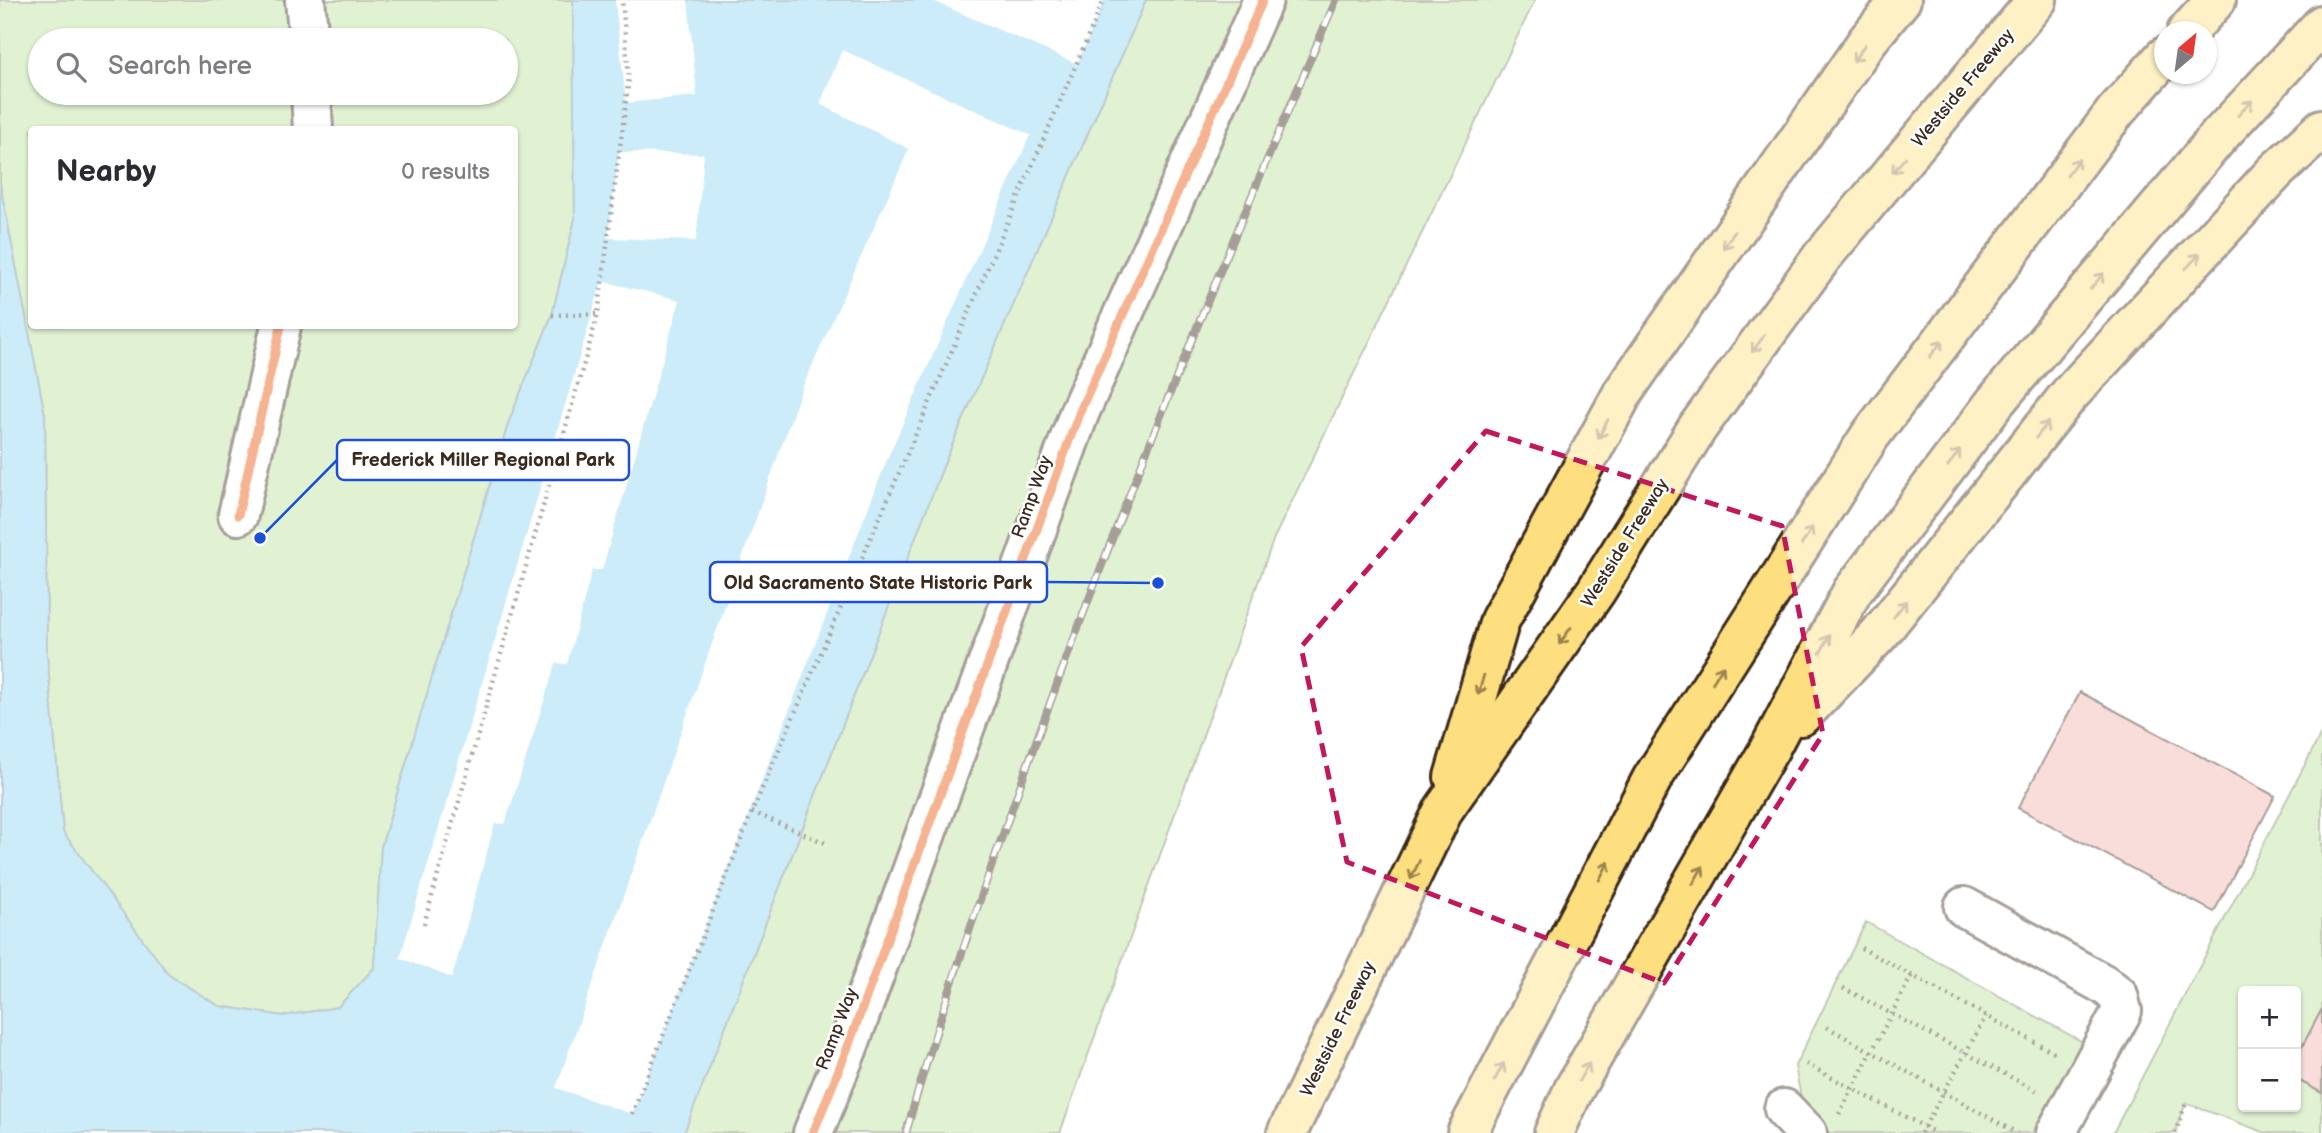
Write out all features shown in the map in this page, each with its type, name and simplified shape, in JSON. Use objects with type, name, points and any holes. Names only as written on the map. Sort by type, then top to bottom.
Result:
[{"type":"highway","points":[[1444,809],[1500,620],[1624,391],[1868,40],[1902,0]]},
{"type":"highway","name":"Westside Freeway","points":[[1287,1133],[1444,809],[1596,591],[1698,427],[1822,257],[2037,0]]},
{"type":"highway","points":[[2197,21],[2216,0]]},
{"type":"highway","points":[[1554,1133],[1574,1089],[1770,748],[1852,592],[1996,401],[2219,136],[2322,24]]},
{"type":"highway","points":[[1467,1133],[1652,779],[1870,436],[2116,111],[2154,69]]},
{"type":"highway","points":[[1770,748],[1880,634],[2069,395],[2275,172],[2322,129]]},
{"type":"street","points":[[305,0],[308,28]]},
{"type":"street","name":"Ramp Way","points":[[813,1133],[848,1047],[1080,411],[1263,0]]},
{"type":"street","points":[[312,105],[313,126]]},
{"type":"street","points":[[237,515],[280,329]]},
{"type":"street","points":[[1964,906],[2105,985],[2118,995],[2122,1011],[2056,1133]]},
{"type":"path","points":[[425,924],[598,314],[629,78],[622,0]]},
{"type":"path","points":[[632,1114],[752,812],[1104,0]]},
{"type":"path","points":[[552,315],[598,314]]},
{"type":"path","points":[[752,812],[828,844]]},
{"type":"path","points":[[1861,948],[2064,1058]]},
{"type":"path","points":[[1809,1120],[1853,1089],[1912,975]]},
{"type":"path","points":[[1843,988],[2043,1094]]},
{"type":"path","points":[[1921,1133],[1986,1016]]},
{"type":"path","points":[[1827,1027],[2018,1133]]},
{"type":"path","points":[[1806,1064],[1936,1133]]},
{"type":"path","points":[[2175,1133],[2186,1103]]},
{"type":"highlighted area","points":[[1486,431],[1782,526],[1823,734],[1664,983],[1347,862],[1301,647]]},
{"type":"green space","points":[[0,0],[573,0],[575,219],[552,315],[509,421],[381,847],[374,968],[338,1007],[283,1016],[219,1006],[169,975],[63,832],[47,654],[45,415],[28,329],[518,329],[518,126],[28,126],[28,328],[0,184]]},
{"type":"green space","points":[[1146,0],[1535,0],[1274,538],[1060,1133],[684,1133],[946,459]]},
{"type":"green space","points":[[2322,732],[2322,1009],[2301,1049],[2301,986],[2238,986],[2238,1112],[2301,1112],[2301,1082],[2322,1093],[2322,1133],[2266,1133],[2186,1103],[2175,1133],[2113,1133]]},
{"type":"green space","points":[[1866,922],[2084,1043],[2032,1133],[1826,1133],[1803,1108],[1795,1066]]},
{"type":"water","points":[[573,0],[1146,0],[946,459],[684,1133],[0,1133],[0,184],[45,415],[47,654],[63,832],[169,975],[219,1006],[283,1016],[338,1007],[374,968],[381,847],[509,421],[552,315],[575,219]]},
{"type":"pier","points":[[615,0],[688,0],[697,96],[626,103]]},
{"type":"pier","points":[[931,0],[1104,0],[1077,64]]},
{"type":"pier","points":[[842,50],[1030,135],[888,457],[632,1114],[556,1088],[800,393],[909,149],[820,104]]},
{"type":"pier","points":[[619,152],[704,154],[696,241],[608,238]]},
{"type":"pier","points":[[602,281],[680,300],[602,570],[592,570],[567,664],[556,663],[505,824],[495,823],[452,978],[400,958]]},
{"type":"building","points":[[2080,692],[2275,796],[2214,912],[2018,808]]},
{"type":"building","points":[[2322,1009],[2322,1093],[2301,1082],[2301,1049]]},
{"type":"railway","points":[[906,1133],[930,1050],[999,844],[1089,600],[1209,298],[1336,0]]},
{"type":"cycle path","points":[[813,1133],[848,1047],[1080,411],[1263,0]]},
{"type":"cycle path","points":[[238,515],[280,329]]},
{"type":"place","name":"Frederick Miller Regional Park","points":[[260,538]]},
{"type":"place","name":"Old Sacramento State Historic Park","points":[[1158,583]]}]
